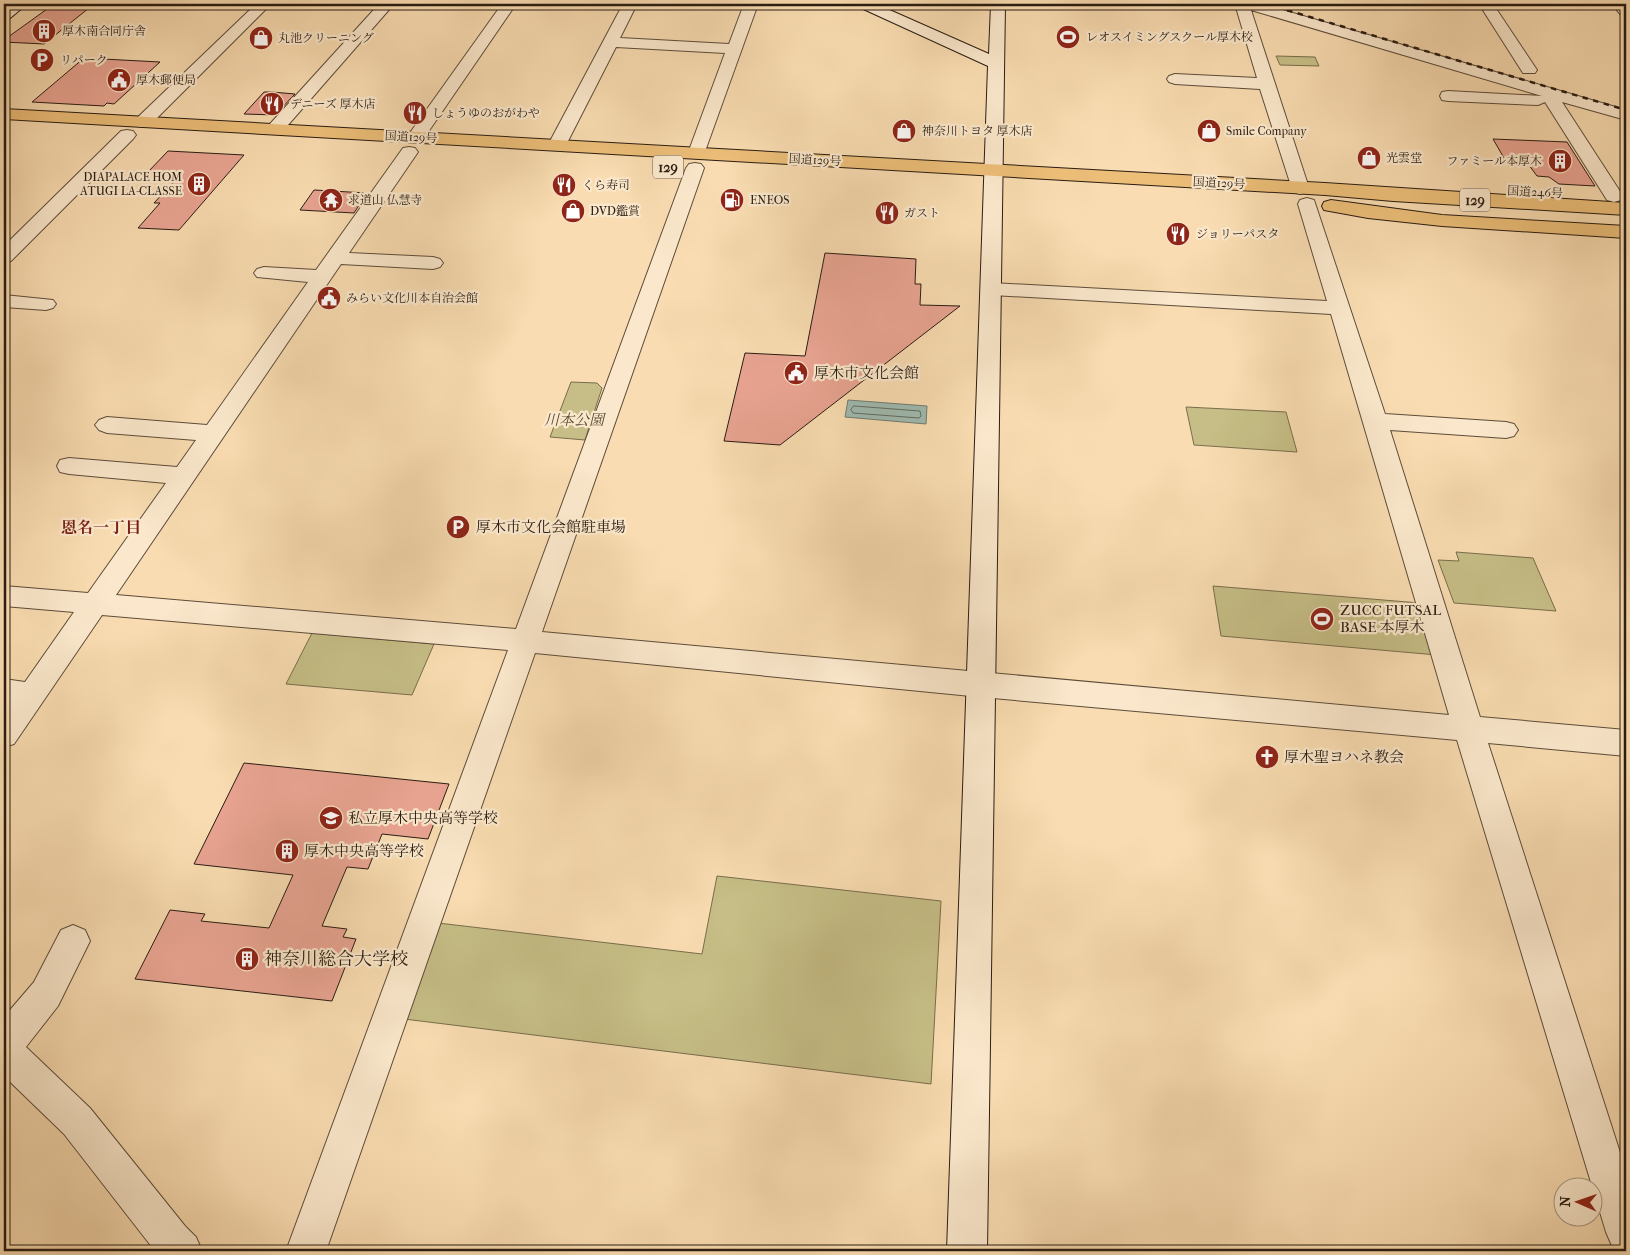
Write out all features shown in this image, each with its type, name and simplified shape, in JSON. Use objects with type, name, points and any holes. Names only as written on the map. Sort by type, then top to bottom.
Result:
[{"type":"highway","name":"国道129号","points":[[4,114],[275,129],[413,145],[557,145],[696,161]]},
{"type":"highway","name":"国道129号","points":[[4,128],[128,136],[413,145],[1316,196],[1626,221]]},
{"type":"highway","name":"国道129号","points":[[1316,196],[1393,195],[1622,201]]},
{"type":"highway","points":[[1316,196],[1379,214],[1454,222],[1626,232]]},
{"type":"street","points":[[4,16],[20,4]]},
{"type":"street","points":[[143,122],[264,4]]},
{"type":"street","points":[[275,129],[387,4]]},
{"type":"street","points":[[4,735],[329,268],[509,4]]},
{"type":"street","points":[[557,145],[608,36],[630,4]]},
{"type":"street","points":[[306,1251],[751,4]]},
{"type":"street","points":[[864,4],[997,64]]},
{"type":"street","points":[[967,1251],[998,4]]},
{"type":"street","points":[[1242,4],[1268,84],[1316,196],[1340,308],[1468,728],[1626,1232]]},
{"type":"street","points":[[1247,4],[1549,96],[1626,115]]},
{"type":"street","points":[[1298,4],[1626,99]]},
{"type":"street","points":[[1486,4],[1529,70]]},
{"type":"street","points":[[1619,4],[1626,12]]},
{"type":"street","points":[[608,36],[735,49]]},
{"type":"street","points":[[1184,82],[1268,84]]},
{"type":"street","points":[[1460,98],[1549,96]]},
{"type":"street","points":[[1549,96],[1622,201]]},
{"type":"street","points":[[4,257],[128,136]]},
{"type":"street","points":[[4,235],[25,236]]},
{"type":"street","points":[[264,274],[329,268],[433,263]]},
{"type":"street","points":[[992,289],[1340,308]]},
{"type":"street","points":[[4,301],[46,304]]},
{"type":"street","points":[[1376,421],[1506,430]]},
{"type":"street","points":[[107,425],[213,433]]},
{"type":"street","points":[[69,466],[184,476]]},
{"type":"street","points":[[4,596],[525,641],[981,685],[1626,743]]},
{"type":"street","points":[[4,691],[32,694]]},
{"type":"street","points":[[4,1045],[46,994],[73,941]]},
{"type":"street","points":[[4,1051],[77,1121],[171,1240],[182,1251]]},
{"type":"green space","points":[[1276,56],[1315,57],[1319,66],[1280,65]]},
{"type":"green space","name":"川本公園","points":[[571,382],[597,383],[602,388],[585,440],[550,437]]},
{"type":"green space","points":[[1186,407],[1286,412],[1297,452],[1194,445]]},
{"type":"green space","points":[[1456,552],[1533,558],[1556,611],[1454,603],[1438,560],[1459,561]]},
{"type":"green space","name":"ZUCC FUTSAL BASE 本厚木","points":[[1213,586],[1420,603],[1437,655],[1221,636]]},
{"type":"green space","points":[[312,633],[434,644],[412,695],[286,684]]},
{"type":"green space","points":[[717,876],[941,901],[931,1084],[404,1019],[438,923],[702,954]]},
{"type":"water","points":[[848,400],[927,406],[926,424],[845,417]]},
{"type":"building","name":"厚木南合同庁舎","points":[[54,4],[94,4],[44,44],[4,42],[4,40]]},
{"type":"building","name":"厚木郵便局","points":[[84,58],[160,62],[114,104],[107,103],[104,106],[32,102]]},
{"type":"building","name":"デニーズ 厚木店","points":[[264,92],[295,94],[275,115],[244,114]]},
{"type":"building","name":"ファミール本厚木","points":[[1493,139],[1567,142],[1595,186],[1559,184],[1549,177],[1537,176],[1526,161],[1508,165]]},
{"type":"building","name":"DIAPALACE HOM ATUGI LA-CLASSE","points":[[168,151],[244,155],[179,230],[138,228],[160,203],[154,203],[180,175],[147,173]]},
{"type":"building","name":"求道山 仏慧寺","points":[[314,190],[367,193],[354,213],[300,210]]},
{"type":"building","name":"厚木市文化会館","points":[[825,253],[916,259],[915,284],[921,284],[920,305],[960,306],[780,445],[724,441],[745,353],[805,356]]},
{"type":"building","name":"厚木中央高等学校","points":[[244,763],[449,784],[428,839],[382,834],[368,869],[347,867],[322,926],[347,929],[343,937],[356,939],[332,1001],[135,979],[170,910],[205,914],[201,921],[269,928],[293,875],[194,864]]},
{"type":"railway","points":[[1266,4],[1626,110]]},
{"type":"place","name":"厚木南合同庁舎","points":[[44,31]]},
{"type":"place","name":"レオスイミングスクール厚木校","points":[[1068,37]]},
{"type":"place","name":"丸池クリーニング","points":[[261,38]]},
{"type":"place","name":"リパーク","points":[[42,60]]},
{"type":"place","name":"厚木郵便局","points":[[119,80]]},
{"type":"place","name":"デニーズ 厚木店","points":[[272,104]]},
{"type":"place","name":"しょうゆのおがわや","points":[[415,113]]},
{"type":"place","name":"神奈川トヨタ 厚木店","points":[[904,131]]},
{"type":"place","name":"Smile Company","points":[[1209,131]]},
{"type":"place","name":"光雲堂","points":[[1369,158]]},
{"type":"place","name":"ファミール本厚木","points":[[1560,161]]},
{"type":"place","name":"DIAPALACE HOM ATUGI LA-CLASSE","points":[[199,184]]},
{"type":"place","name":"くら寿司","points":[[564,185]]},
{"type":"place","name":"求道山 仏慧寺","points":[[331,200]]},
{"type":"place","name":"ENEOS","points":[[732,200]]},
{"type":"place","name":"DVD鑑賞","points":[[573,211]]},
{"type":"place","name":"ガスト","points":[[887,213]]},
{"type":"place","name":"ジョリーパスタ","points":[[1178,234]]},
{"type":"place","name":"みらい文化川本自治会館","points":[[329,298]]},
{"type":"place","name":"厚木市文化会館","points":[[796,373]]},
{"type":"place","name":"厚木市文化会館駐車場","points":[[458,527]]},
{"type":"place","name":"ZUCC FUTSAL BASE 本厚木","points":[[1322,619]]},
{"type":"place","name":"厚木聖ヨハネ教会","points":[[1267,757]]},
{"type":"place","name":"私立厚木中央高等学校","points":[[331,818]]},
{"type":"place","name":"厚木中央高等学校","points":[[287,851]]},
{"type":"place","name":"神奈川総合大学校","points":[[247,959]]},
{"type":"district","name":"恩名一丁目","points":[[101,527]]}]
